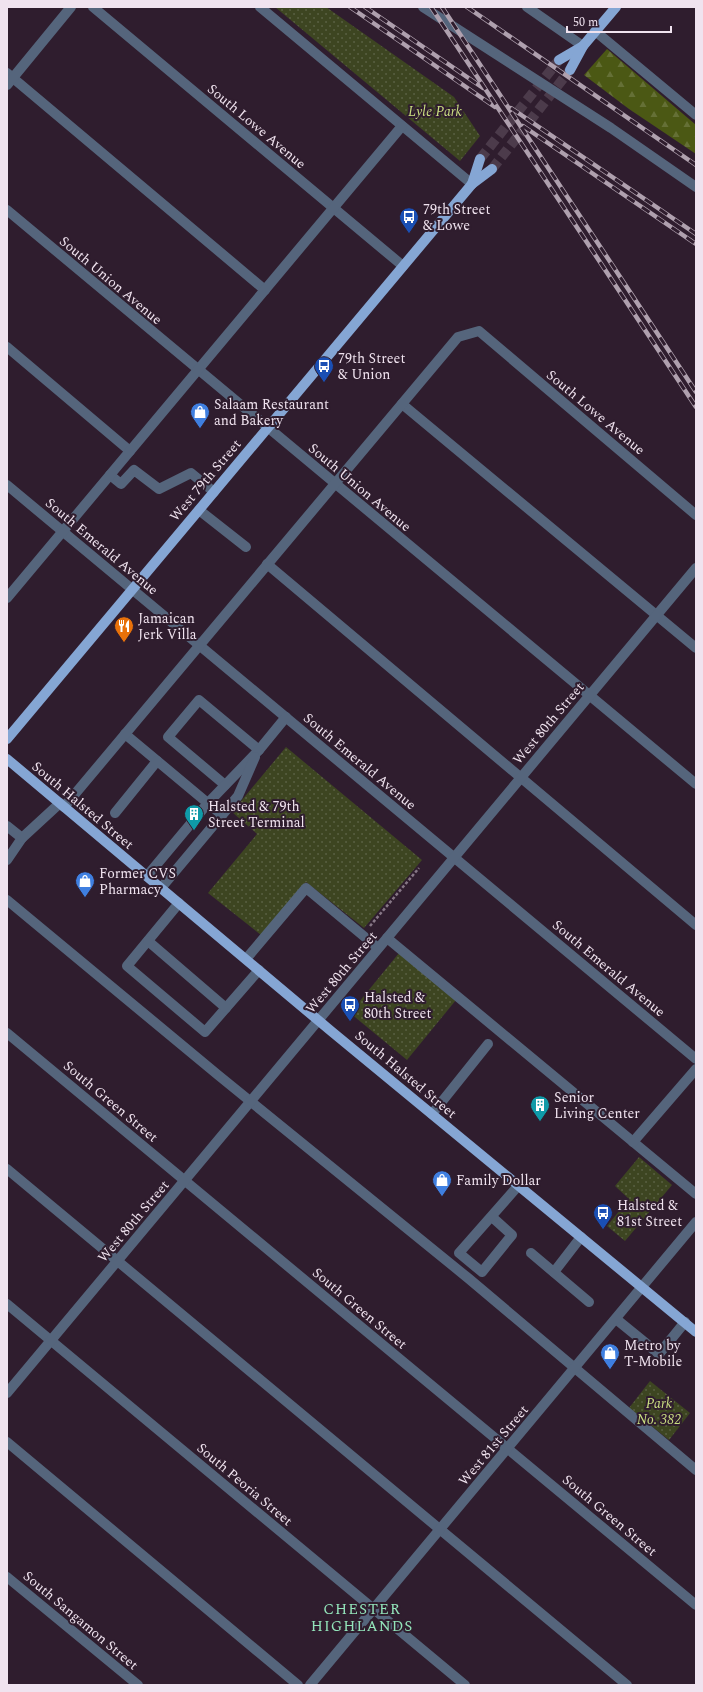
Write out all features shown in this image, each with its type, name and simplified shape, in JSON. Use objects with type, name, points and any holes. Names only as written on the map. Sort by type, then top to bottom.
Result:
[{"type":"main road","points":[[570,70],[583,46],[616,7]]},
{"type":"main road","points":[[558,60],[583,46]]},
{"type":"main road","name":"West 79th Street","points":[[472,184],[480,159]]},
{"type":"main road","name":"West 79th Street","points":[[7,739],[402,266],[472,184],[492,169]]},
{"type":"main road","name":"South Halsted Street","points":[[7,759],[518,1186],[696,1332]]},
{"type":"street","points":[[71,7],[9,79],[265,290]]},
{"type":"street","name":"South Lowe Avenue","points":[[93,7],[402,266]]},
{"type":"street","points":[[260,7],[472,184]]},
{"type":"street","points":[[424,7],[611,128],[696,187]]},
{"type":"street","points":[[527,7],[583,46]]},
{"type":"street","points":[[595,31],[696,115]]},
{"type":"street","points":[[7,598],[402,126]]},
{"type":"street","name":"South Union Avenue","points":[[7,210],[334,484],[696,784]]},
{"type":"street","name":"South Lowe Avenue","points":[[402,404],[458,338],[479,330],[696,515]]},
{"type":"street","points":[[7,347],[130,451]]},
{"type":"street","points":[[7,860],[22,838],[62,805],[125,734],[402,404],[696,648]]},
{"type":"street","points":[[110,476],[121,484],[134,470],[159,489],[191,473],[214,492]]},
{"type":"street","name":"South Emerald Avenue","points":[[7,484],[199,646],[696,1059]]},
{"type":"street","points":[[199,510],[246,547]]},
{"type":"street","points":[[267,564],[696,925]]},
{"type":"street","name":"West 80th Street","points":[[7,1393],[696,568]]},
{"type":"street","points":[[225,785],[168,737],[199,700],[258,750]]},
{"type":"street","points":[[147,876],[208,803],[258,750],[286,717]]},
{"type":"street","points":[[125,734],[222,815]]},
{"type":"street","points":[[161,888],[238,796],[258,750]]},
{"type":"street","points":[[115,813],[157,761]]},
{"type":"street","points":[[7,826],[22,838]]},
{"type":"street","points":[[246,959],[306,888],[378,948]]},
{"type":"street","points":[[7,900],[468,1278],[696,1470]]},
{"type":"street","points":[[179,903],[127,966],[199,1027],[205,1032],[259,970]]},
{"type":"street","points":[[387,938],[696,1194]]},
{"type":"street","points":[[148,941],[226,1008]]},
{"type":"street","name":"South Green Street","points":[[7,1033],[696,1605]]},
{"type":"street","points":[[432,1114],[488,1044]]},
{"type":"street","points":[[633,1142],[696,1069]]},
{"type":"street","points":[[7,1169],[627,1685]]},
{"type":"street","points":[[492,1217],[512,1235],[482,1272],[459,1253],[518,1186]]},
{"type":"street","name":"West 81st Street","points":[[310,1685],[696,1222]]},
{"type":"street","points":[[554,1272],[581,1237]]},
{"type":"street","points":[[531,1253],[589,1302]]},
{"type":"street","points":[[468,1278],[476,1268]]},
{"type":"street","name":"South Peoria Street","points":[[7,1304],[465,1685]]},
{"type":"street","points":[[616,1319],[659,1354],[685,1322]]},
{"type":"street","points":[[7,1442],[298,1685]]},
{"type":"street","name":"South Sangamon Street","points":[[7,1577],[138,1685]]},
{"type":"path","points":[[366,932],[418,868]]},
{"type":"green space","name":"Lyle Park","points":[[275,7],[326,7],[454,97],[480,136],[460,161]]},
{"type":"green space","points":[[607,49],[696,125],[696,154],[629,109],[584,75]]},
{"type":"green space","points":[[286,747],[422,860],[364,928],[306,882],[261,935],[208,893],[257,834],[232,812]]},
{"type":"green space","points":[[399,953],[456,1000],[407,1060],[350,1013]]},
{"type":"green space","points":[[639,1157],[672,1185],[625,1241],[607,1226],[629,1199],[615,1186]]},
{"type":"green space","name":"Park No. 382","points":[[650,1381],[690,1413],[669,1440],[629,1408]]},
{"type":"tunnel","points":[[480,159],[559,60]]},
{"type":"tunnel","points":[[492,169],[570,70]]},
{"type":"railway","points":[[350,7],[495,107]]},
{"type":"railway","points":[[365,7],[483,88]]},
{"type":"railway","points":[[431,7],[696,407]]},
{"type":"railway","points":[[442,7],[696,392]]},
{"type":"railway","points":[[467,7],[696,165]]},
{"type":"railway","points":[[511,108],[696,234]]},
{"type":"railway","points":[[523,126],[696,244]]},
{"type":"place","name":"79th Street & Lowe","points":[[409,234]]},
{"type":"place","name":"79th Street & Union","points":[[324,383]]},
{"type":"place","name":"Salaam Restaurant and Bakery","points":[[200,429]]},
{"type":"place","name":"Jamaican Jerk Villa","points":[[124,643]]},
{"type":"place","name":"Halsted & 79th Street Terminal","points":[[194,831]]},
{"type":"place","name":"Former CVS Pharmacy","points":[[85,898]]},
{"type":"place","name":"Halsted & 80th Street","points":[[350,1022]]},
{"type":"place","name":"Senior Living Center","points":[[540,1122]]},
{"type":"place","name":"Family Dollar","points":[[442,1197]]},
{"type":"place","name":"Halsted & 81st Street","points":[[603,1230]]},
{"type":"place","name":"Metro by T-Mobile","points":[[610,1370]]},
{"type":"district","name":"CHESTER HIGHLANDS","points":[[362,1618]]}]
